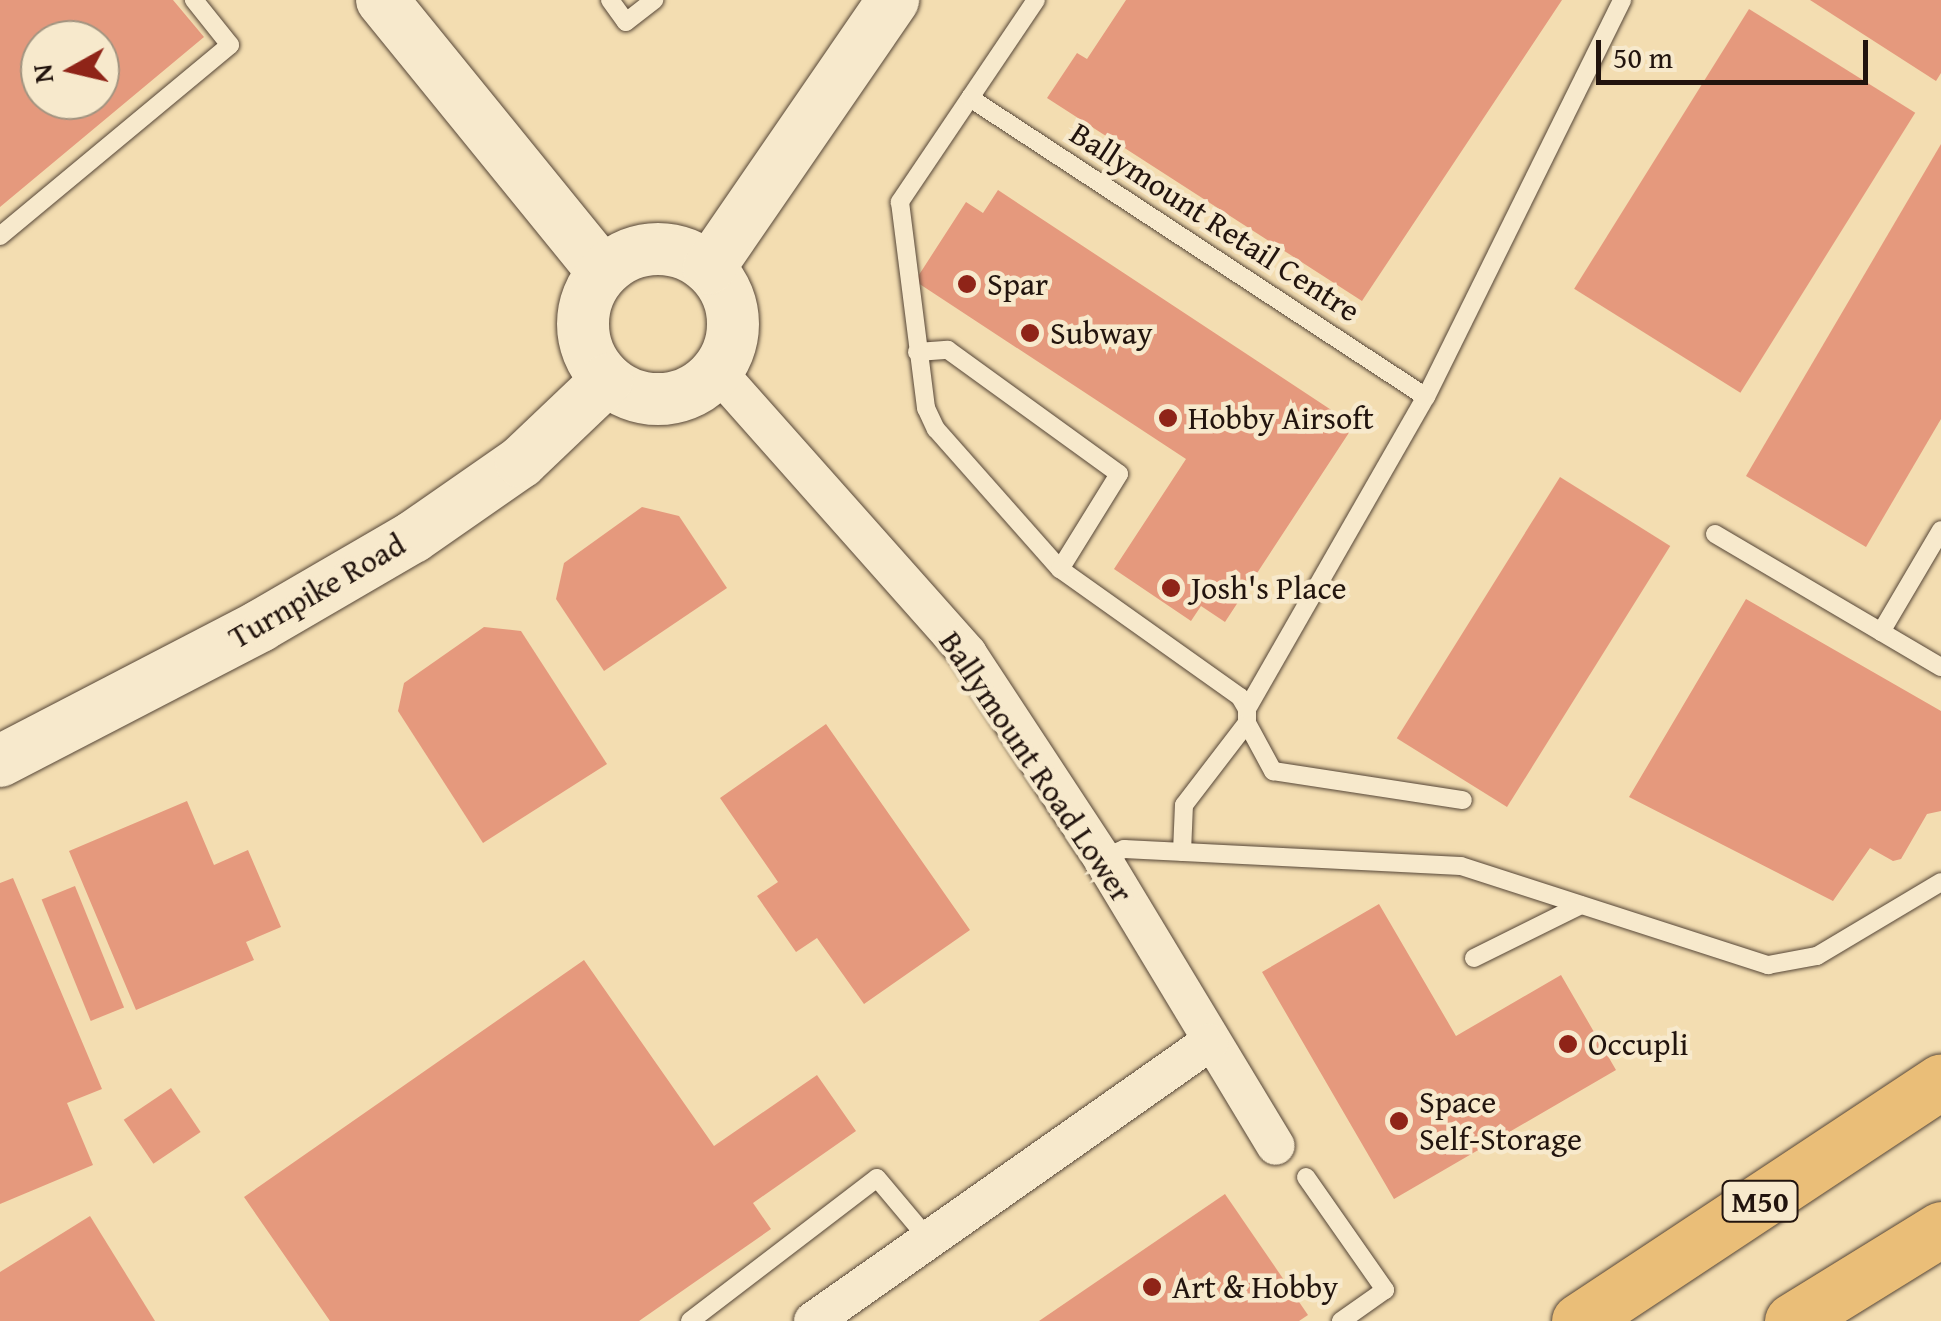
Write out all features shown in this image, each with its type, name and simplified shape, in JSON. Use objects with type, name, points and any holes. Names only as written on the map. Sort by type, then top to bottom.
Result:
[{"type":"highway","name":"M50","points":[[1579,1321],[1941,1081]]},
{"type":"highway","points":[[1792,1321],[1941,1229]]},
{"type":"street","points":[[382,0],[603,272]]},
{"type":"street","points":[[709,268],[893,0]]},
{"type":"street","points":[[660,248],[709,268],[733,316],[731,344],[717,372],[676,398],[652,400],[607,380],[584,339],[582,315],[603,272],[634,252],[660,248]]},
{"type":"street","name":"Ballymount Road Lower","points":[[717,372],[968,654],[1102,858],[1210,1043],[1276,1146]]},
{"type":"street","name":"Turnpike Road","points":[[0,761],[260,626],[413,536],[520,462],[607,380]]},
{"type":"street","points":[[814,1321],[1210,1043]]},
{"type":"lane","points":[[0,236],[230,45],[194,0]]},
{"type":"lane","points":[[610,0],[626,22],[654,0]]},
{"type":"lane","points":[[1036,0],[900,202],[917,352],[926,408],[936,429],[1060,569],[1240,697],[1273,771],[1463,800]]},
{"type":"lane","points":[[1182,852],[1184,805],[1247,716],[1426,397],[1622,0]]},
{"type":"lane","name":"Ballymount Retail Centre","points":[[970,98],[1426,397]]},
{"type":"lane","points":[[917,352],[948,350],[1119,474],[1060,569]]},
{"type":"lane","points":[[1881,632],[1941,530]]},
{"type":"lane","points":[[1714,534],[1941,668]]},
{"type":"lane","points":[[1102,858],[1124,850],[1461,866],[1768,965],[1817,956],[1941,882]]},
{"type":"lane","points":[[1474,958],[1581,905]]},
{"type":"lane","points":[[1306,1177],[1385,1290],[1342,1321]]},
{"type":"lane","points":[[690,1321],[877,1178],[929,1240]]},
{"type":"building","points":[[0,0],[173,0],[204,37],[120,107],[120,20],[20,20],[20,120],[104,120],[0,207]]},
{"type":"building","points":[[1126,0],[1562,0],[1362,301],[1047,98],[1077,53],[1087,59]]},
{"type":"building","points":[[1810,0],[1941,0],[1941,73],[1936,81]]},
{"type":"building","points":[[1749,9],[1915,113],[1740,393],[1574,289]]},
{"type":"building","points":[[1941,144],[1941,419],[1866,547],[1746,476]]},
{"type":"building","points":[[998,190],[1354,425],[1225,622],[1201,606],[1191,621],[1114,569],[1186,459],[915,281],[966,202],[983,213]]},
{"type":"building","points":[[1560,477],[1670,546],[1507,807],[1397,738]]},
{"type":"building","points":[[642,507],[679,516],[727,588],[604,671],[556,599],[564,563]]},
{"type":"building","points":[[1746,599],[1941,711],[1941,811],[1927,814],[1901,859],[1893,861],[1870,848],[1833,901],[1629,797]]},
{"type":"building","points":[[484,627],[521,631],[607,764],[483,843],[398,711],[404,683]]},
{"type":"building","points":[[826,724],[970,930],[864,1004],[817,938],[796,952],[757,896],[778,882],[720,798]]},
{"type":"building","points":[[187,801],[214,865],[248,850],[281,927],[246,942],[254,960],[136,1010],[69,851]]},
{"type":"building","points":[[13,878],[102,1089],[67,1103],[93,1165],[0,1204],[0,883]]},
{"type":"building","points":[[75,886],[124,1007],[91,1021],[42,899]]},
{"type":"building","points":[[1379,904],[1456,1036],[1561,975],[1616,1070],[1394,1199],[1262,972]]},
{"type":"building","points":[[584,960],[714,1146],[817,1075],[856,1131],[753,1203],[771,1229],[639,1321],[330,1321],[244,1197]]},
{"type":"building","points":[[171,1088],[201,1132],[153,1164],[124,1120]]},
{"type":"building","name":"Art & Hobby","points":[[1225,1194],[1308,1315],[1299,1321],[1039,1321]]},
{"type":"building","points":[[90,1216],[155,1321],[0,1321],[0,1272]]},
{"type":"place","name":"Spar","points":[[967,284]]},
{"type":"place","name":"Subway","points":[[1030,333]]},
{"type":"place","name":"Hobby Airsoft","points":[[1168,418]]},
{"type":"place","name":"Josh's Place","points":[[1171,588]]},
{"type":"place","name":"Occupli","points":[[1568,1044]]},
{"type":"place","name":"Space Self-Storage","points":[[1399,1121]]},
{"type":"place","name":"Art & Hobby","points":[[1152,1287]]}]
